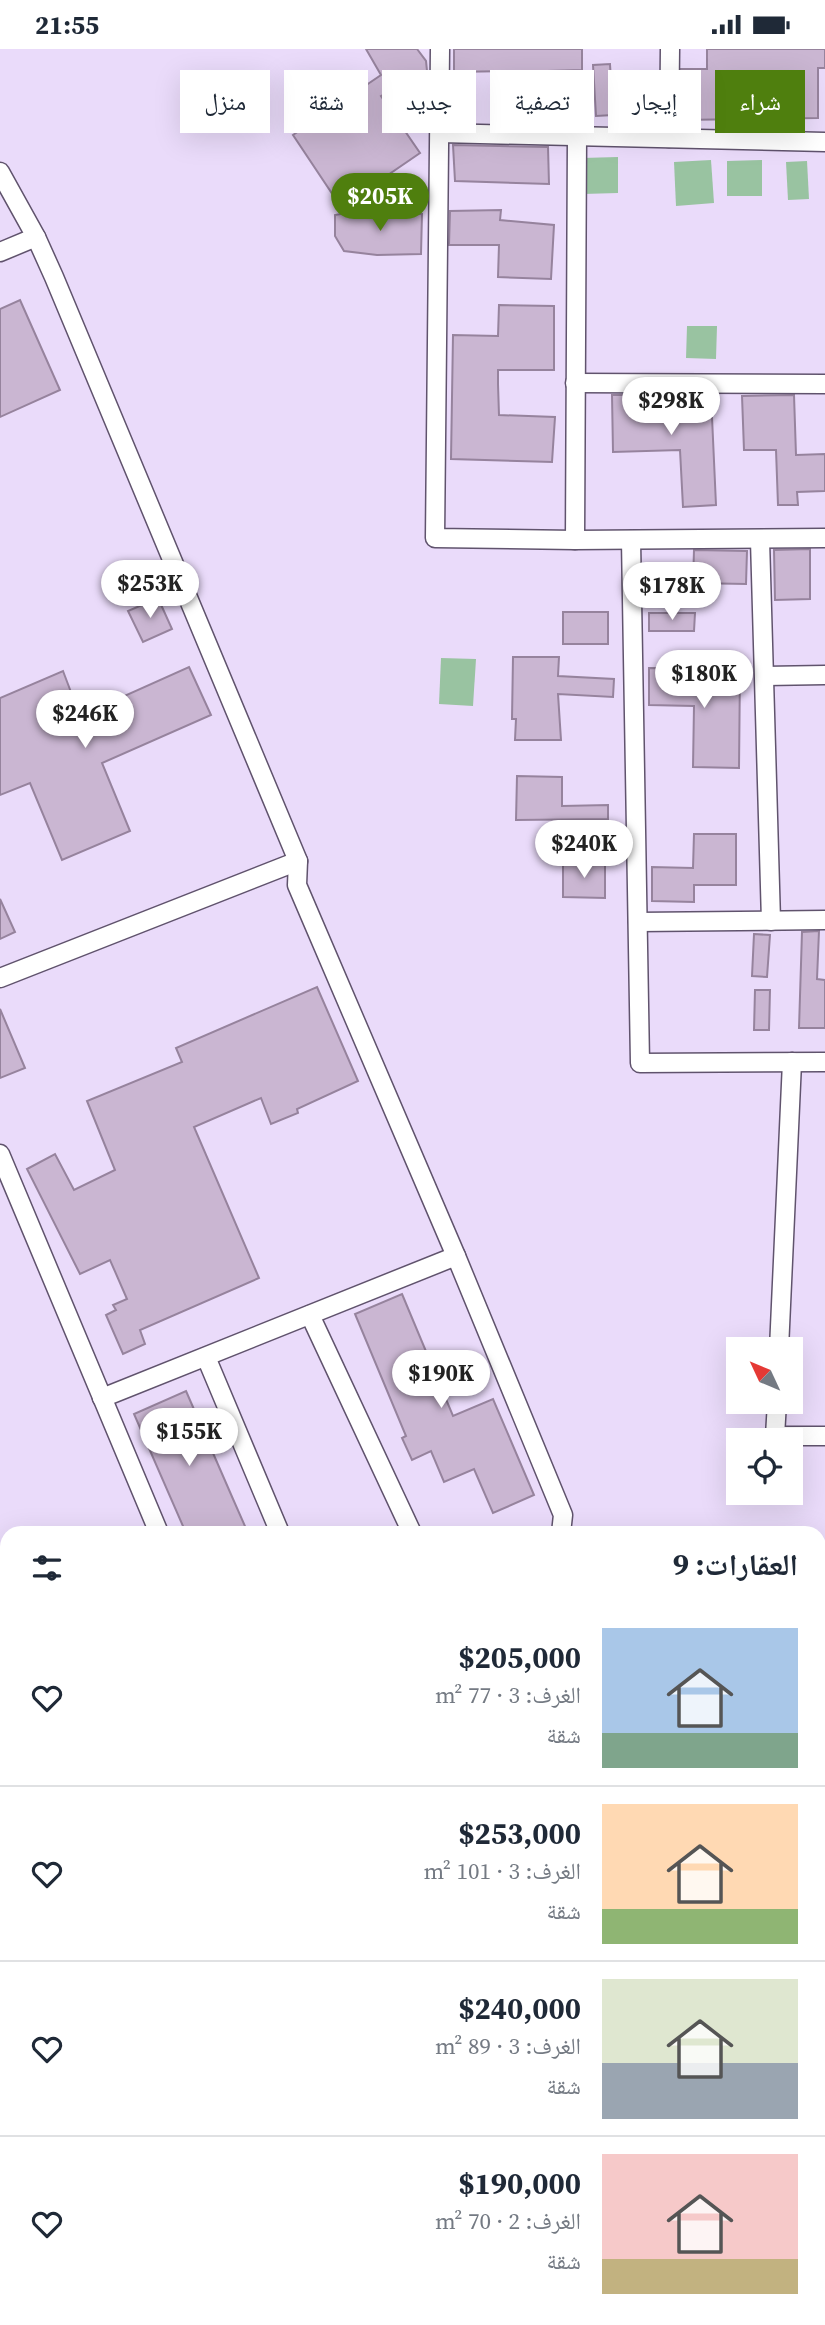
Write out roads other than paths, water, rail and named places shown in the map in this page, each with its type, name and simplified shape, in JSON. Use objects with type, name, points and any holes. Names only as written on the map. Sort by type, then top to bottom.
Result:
[{"type":"street","points":[[440,49],[440,70]]},
{"type":"street","points":[[669,138],[670,49]]},
{"type":"street","points":[[825,142],[440,133],[435,538],[825,538]]},
{"type":"street","points":[[575,540],[576,136]]},
{"type":"street","points":[[0,172],[36,237],[298,861],[297,885],[456,1256],[563,1515],[563,1526]]},
{"type":"street","points":[[0,252],[36,237]]},
{"type":"street","points":[[575,383],[825,384]]},
{"type":"street","points":[[631,540],[640,1063],[825,1062]]},
{"type":"street","points":[[760,540],[771,921]]},
{"type":"street","points":[[765,676],[825,675]]},
{"type":"street","points":[[0,978],[298,861]]},
{"type":"street","points":[[638,922],[825,920]]},
{"type":"street","points":[[780,1337],[792,1062]]},
{"type":"street","points":[[0,1154],[156,1526]]},
{"type":"street","points":[[102,1398],[456,1256]]},
{"type":"street","points":[[310,1315],[409,1526]]},
{"type":"street","points":[[206,1357],[277,1526]]},
{"type":"street","points":[[776,1414],[775,1436],[825,1436]]}]
